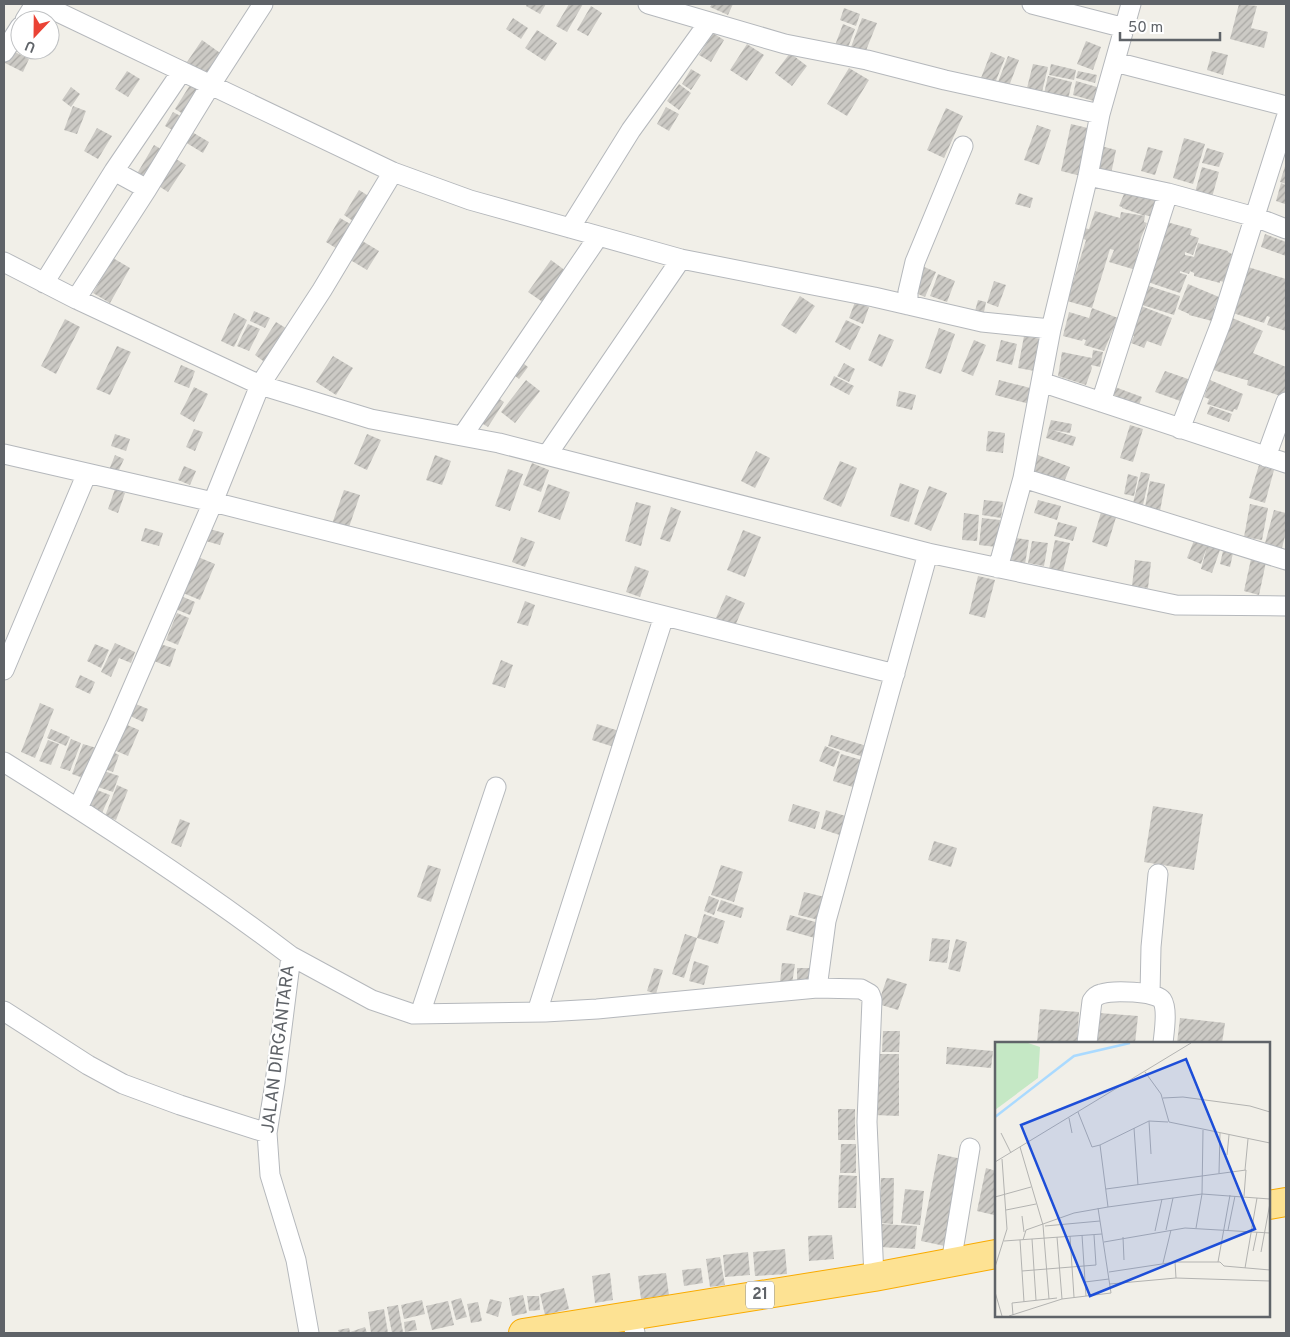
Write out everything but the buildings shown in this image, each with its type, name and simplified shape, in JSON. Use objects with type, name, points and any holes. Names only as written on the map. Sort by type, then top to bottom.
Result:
[{"type":"highway","points":[[1270,1205],[1286,1202]]},
{"type":"highway","name":"21","points":[[523,1333],[633,1325],[995,1254]]},
{"type":"street","points":[[40,4],[393,172],[470,200],[680,259],[908,305],[982,322],[1051,329]]},
{"type":"street","points":[[76,299],[263,4]]},
{"type":"street","points":[[648,4],[785,44],[866,60],[945,80],[1100,114]]},
{"type":"street","points":[[1032,4],[1125,28]]},
{"type":"street","points":[[998,568],[1024,478],[1051,329],[1088,176],[1100,114],[1131,4]]},
{"type":"street","points":[[570,228],[631,130],[709,22]]},
{"type":"street","points":[[1115,62],[1286,106]]},
{"type":"street","points":[[44,283],[114,171],[182,71]]},
{"type":"street","points":[[1180,429],[1221,323],[1286,118]]},
{"type":"street","points":[[908,305],[908,292],[915,262],[963,146]]},
{"type":"street","points":[[114,171],[147,189]]},
{"type":"street","points":[[78,808],[117,724],[213,502],[260,385],[322,290],[393,172]]},
{"type":"street","points":[[1088,176],[1168,194],[1255,217],[1286,229]]},
{"type":"street","points":[[1100,402],[1168,194]]},
{"type":"street","points":[[463,435],[598,237]]},
{"type":"street","points":[[547,455],[680,259]]},
{"type":"street","points":[[4,262],[76,299],[260,385],[371,419],[463,435],[547,455],[928,554],[1176,605],[1286,606]]},
{"type":"street","points":[[1042,382],[1286,463]]},
{"type":"street","points":[[1266,457],[1286,402]]},
{"type":"street","points":[[4,454],[213,502],[895,674]]},
{"type":"street","points":[[4,670],[87,473]]},
{"type":"street","points":[[1024,478],[1286,560]]},
{"type":"street","points":[[817,988],[826,921],[928,554]]},
{"type":"street","points":[[537,1012],[664,616]]},
{"type":"street","name":"JALAN DIRGANTARA","points":[[4,762],[78,808],[232,911],[291,956],[267,1133],[270,1175],[296,1260],[309,1333]]},
{"type":"street","points":[[420,1014],[496,787]]},
{"type":"street","points":[[1150,994],[1151,947],[1158,874]]},
{"type":"street","points":[[291,956],[372,1000],[397,1009],[420,1014],[597,1009],[817,988],[861,989],[870,994],[872,1000],[867,1122],[874,1277]]},
{"type":"street","points":[[1087,1042],[1092,1001],[1101,993],[1150,994],[1158,996],[1164,1002],[1165,1010],[1163,1042]]},
{"type":"street","points":[[4,1011],[88,1065],[123,1084],[180,1105],[267,1133]]},
{"type":"street","points":[[951,1263],[970,1148]]}]
